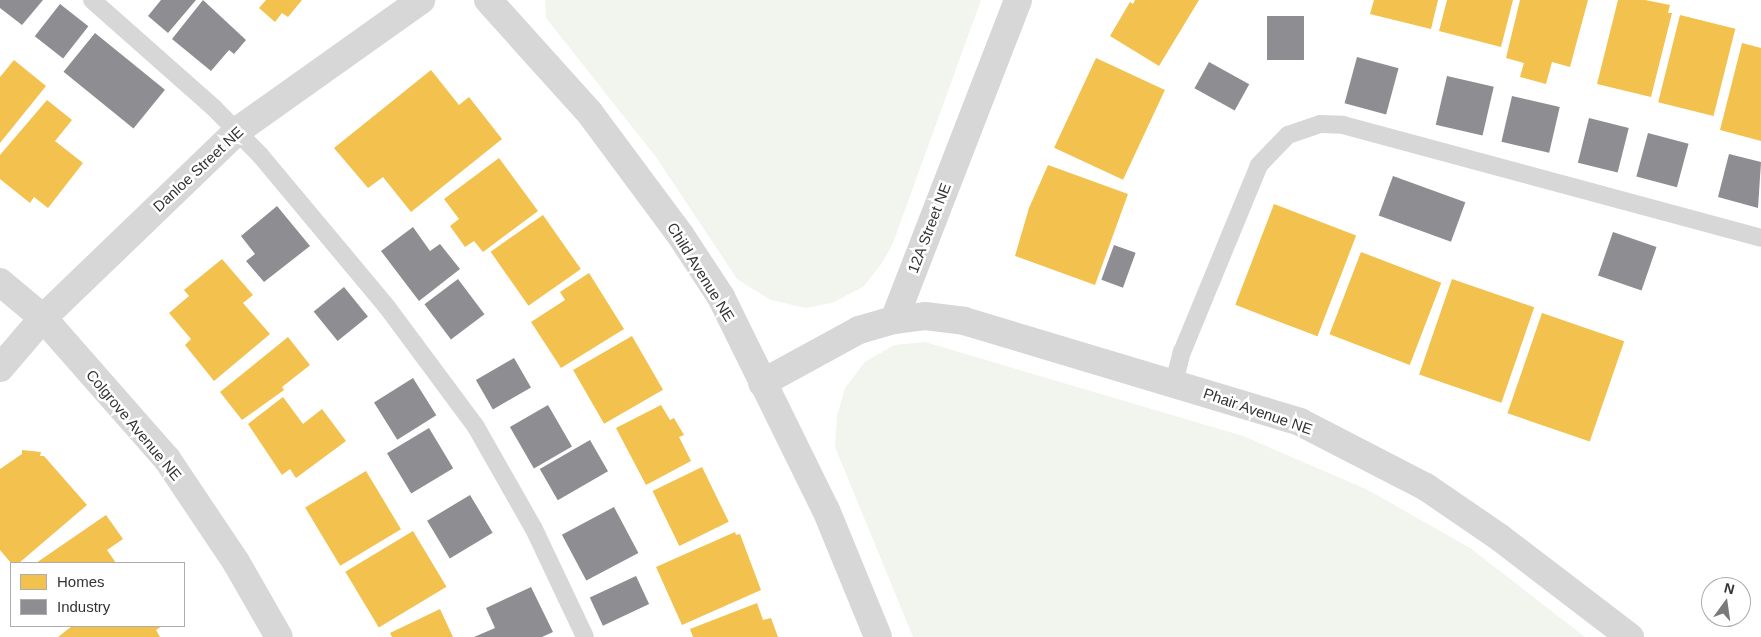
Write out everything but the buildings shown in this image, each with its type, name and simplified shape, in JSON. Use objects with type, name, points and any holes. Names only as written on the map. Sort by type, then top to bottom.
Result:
[{"type":"street","name":"Danloe Street NE","points":[[0,368],[43,318],[237,131],[421,0]]},
{"type":"street","name":"Child Avenue NE","points":[[488,0],[590,112],[681,236],[720,297],[826,510],[878,637]]},
{"type":"street","name":"12A Street NE","points":[[894,320],[1018,0]]},
{"type":"street","name":"Colgrove Avenue NE","points":[[0,282],[43,318],[167,459],[236,562],[279,637]]},
{"type":"street","name":"Phair Avenue NE","points":[[894,320],[925,316],[964,321],[1300,422],[1426,487],[1499,537],[1630,637]]},
{"type":"street","points":[[762,383],[860,330],[894,320]]},
{"type":"lane","points":[[92,0],[237,131],[295,195],[387,307],[476,427],[534,529],[585,637]]},
{"type":"lane","points":[[1174,383],[1182,352],[1259,165],[1288,136],[1320,124],[1343,125],[1761,238]]},
{"type":"shaded area","points":[[545,0],[981,0],[893,243],[882,263],[863,287],[832,303],[806,308],[771,300],[737,279],[656,157],[546,18]]},
{"type":"shaded area","points":[[925,342],[1243,436],[1366,489],[1470,548],[1585,637],[913,637],[835,447],[837,416],[845,388],[865,362],[894,345]]}]
